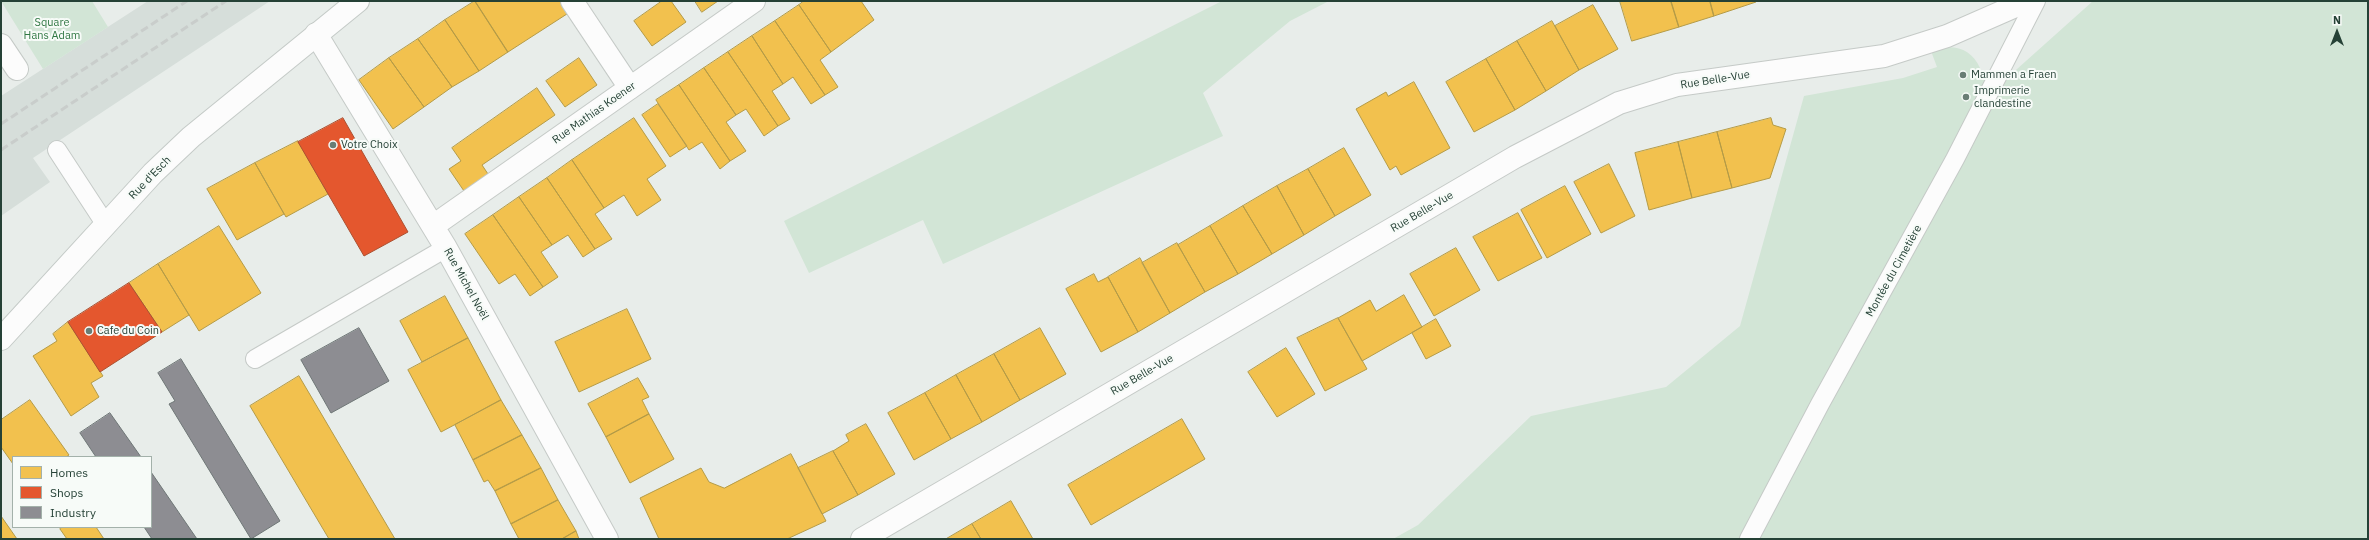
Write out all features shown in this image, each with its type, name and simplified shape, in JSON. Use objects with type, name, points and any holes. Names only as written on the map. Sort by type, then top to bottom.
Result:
[{"type":"street","name":"Rue d'Esch","points":[[1,339],[152,173],[191,137],[358,1]]},
{"type":"street","points":[[572,1],[630,88]]},
{"type":"street","name":"Rue Mathias Koener","points":[[433,226],[754,1]]},
{"type":"street","name":"Rue Belle-Vue","points":[[862,539],[1515,157],[1619,103],[1677,86],[1884,56],[1947,36],[2027,1]]},
{"type":"street","name":"Rue Michel Noël","points":[[316,34],[446,248],[607,539]]},
{"type":"street","points":[[1,45],[17,70]]},
{"type":"lane","name":"Montée du Cimetière","points":[[1749,539],[1820,404],[1955,158],[2036,1]]},
{"type":"lane","points":[[57,150],[106,225]]},
{"type":"lane","points":[[255,359],[446,248]]},
{"type":"shaded area","points":[[148,1],[270,1],[33,158],[50,182],[1,216],[1,96]]},
{"type":"green space","name":"Square Hans Adam","points":[[1,1],[92,1],[108,27],[43,69]]},
{"type":"green space","points":[[1222,1],[1329,1],[1290,21],[1203,93],[1223,136],[943,264],[923,220],[809,273],[784,221]]},
{"type":"green space","points":[[2093,1],[2368,1],[2368,539],[1393,539],[1418,525],[1531,416],[1666,387],[1740,326],[1804,96],[1903,78],[1937,67],[1931,51],[1946,47],[1960,49],[1971,55],[1976,61],[1983,75],[1988,95]]},
{"type":"building: Homes","points":[[475,1],[508,52],[479,71],[445,20]]},
{"type":"building: Homes","points":[[475,1],[562,1],[570,12],[508,52]]},
{"type":"building: Homes","points":[[662,1],[671,1],[686,22],[652,46],[634,21]]},
{"type":"building: Homes","points":[[695,1],[718,1],[702,12]]},
{"type":"building: Homes","points":[[804,1],[861,1],[874,20],[831,52],[799,5]]},
{"type":"building: Homes","points":[[1620,1],[1671,1],[1679,27],[1632,41]]},
{"type":"building: Homes","points":[[1671,1],[1710,1],[1714,16],[1679,27]]},
{"type":"building: Homes","points":[[1710,1],[1756,1],[1756,2],[1714,16]]},
{"type":"building: Homes","points":[[799,5],[831,52],[820,60],[838,87],[825,95],[775,21]]},
{"type":"building: Homes","points":[[1593,5],[1618,49],[1579,70],[1555,26]]},
{"type":"building: Homes","points":[[445,20],[479,71],[452,87],[418,39]]},
{"type":"building: Homes","points":[[775,21],[825,95],[811,104],[793,77],[783,84],[752,36]]},
{"type":"building: Homes","points":[[1552,21],[1579,70],[1546,91],[1517,41]]},
{"type":"building: Homes","points":[[752,36],[783,84],[772,91],[790,119],[778,126],[728,52]]},
{"type":"building: Homes","points":[[418,39],[452,87],[424,107],[389,58]]},
{"type":"building: Homes","points":[[1517,41],[1546,91],[1515,110],[1486,59]]},
{"type":"building: Homes","points":[[728,52],[778,126],[764,136],[746,109],[736,115],[704,68]]},
{"type":"building: Homes","points":[[389,58],[424,107],[393,129],[359,80]]},
{"type":"building: Homes","points":[[579,58],[597,85],[565,107],[546,81]]},
{"type":"building: Homes","points":[[1486,59],[1515,110],[1474,132],[1446,82]]},
{"type":"building: Homes","points":[[704,68],[736,115],[726,122],[746,151],[730,161],[679,85]]},
{"type":"building: Homes","points":[[1414,82],[1450,148],[1401,175],[1396,166],[1390,170],[1356,109],[1386,92],[1388,96]]},
{"type":"building: Homes","points":[[679,85],[730,161],[720,169],[702,142],[689,150],[656,100]]},
{"type":"building: Homes","points":[[537,88],[555,115],[482,165],[488,174],[464,191],[449,169],[461,161],[452,148]]},
{"type":"building: Homes","points":[[658,104],[687,146],[670,157],[642,115]]},
{"type":"building: Homes","points":[[634,118],[666,166],[647,179],[661,200],[637,216],[624,195],[604,208],[572,160]]},
{"type":"building: Homes","points":[[1771,118],[1773,125],[1786,129],[1770,178],[1732,188],[1717,132]]},
{"type":"building: Homes","points":[[1717,132],[1732,188],[1692,198],[1678,142]]},
{"type":"building: Homes","points":[[298,141],[328,194],[286,217],[255,163]]},
{"type":"building: Homes","points":[[1678,142],[1692,198],[1649,210],[1635,153]]},
{"type":"building: Homes","points":[[1344,148],[1371,195],[1335,216],[1308,169]]},
{"type":"building: Homes","points":[[572,160],[604,208],[595,214],[612,239],[595,249],[547,178]]},
{"type":"building: Homes","points":[[255,163],[284,214],[237,240],[207,189]]},
{"type":"building: Homes","points":[[1609,164],[1635,216],[1601,233],[1574,182]]},
{"type":"building: Homes","points":[[1308,169],[1335,216],[1304,235],[1277,186]]},
{"type":"building: Homes","points":[[547,178],[595,249],[583,257],[568,235],[552,245],[519,197]]},
{"type":"building: Homes","points":[[1277,186],[1304,235],[1272,254],[1243,206]]},
{"type":"building: Homes","points":[[1565,186],[1591,234],[1547,258],[1521,210]]},
{"type":"building: Homes","points":[[519,197],[552,245],[541,252],[558,277],[543,287],[493,215]]},
{"type":"building: Homes","points":[[1243,206],[1272,254],[1238,274],[1210,226]]},
{"type":"building: Homes","points":[[1518,213],[1542,258],[1498,281],[1473,237]]},
{"type":"building: Homes","points":[[493,215],[543,287],[530,296],[515,274],[499,284],[465,234]]},
{"type":"building: Homes","points":[[219,226],[261,293],[199,331],[158,264]]},
{"type":"building: Homes","points":[[1210,226],[1238,274],[1205,292],[1178,245]]},
{"type":"building: Homes","points":[[1177,243],[1205,292],[1170,313],[1142,263]]},
{"type":"building: Homes","points":[[1456,248],[1480,290],[1434,316],[1410,274]]},
{"type":"building: Homes","points":[[1140,258],[1170,313],[1138,332],[1108,277]]},
{"type":"building: Homes","points":[[158,264],[189,315],[162,332],[129,283]]},
{"type":"building: Homes","points":[[1094,274],[1098,282],[1108,277],[1138,332],[1101,352],[1066,289]]},
{"type":"building: Homes","points":[[1404,295],[1422,327],[1362,361],[1338,318],[1370,300],[1376,311]]},
{"type":"building: Homes","points":[[445,296],[468,338],[422,362],[400,321]]},
{"type":"building: Homes","points":[[627,309],[651,359],[579,392],[555,342]]},
{"type":"building: Homes","points":[[1338,318],[1367,369],[1325,391],[1297,338]]},
{"type":"building: Homes","points":[[1436,319],[1451,346],[1426,359],[1412,333]]},
{"type":"building: Homes","points":[[68,322],[103,376],[91,383],[99,397],[71,416],[33,356],[57,341],[53,334]]},
{"type":"building: Homes","points":[[1040,328],[1066,374],[1020,400],[994,354]]},
{"type":"building: Homes","points":[[468,338],[501,400],[441,432],[408,370]]},
{"type":"building: Homes","points":[[1286,348],[1315,394],[1277,417],[1248,372]]},
{"type":"building: Homes","points":[[994,354],[1020,400],[982,422],[956,375]]},
{"type":"building: Homes","points":[[956,375],[982,422],[951,439],[925,393]]},
{"type":"building: Homes","points":[[299,376],[395,539],[329,539],[250,406]]},
{"type":"building: Homes","points":[[638,378],[649,397],[642,400],[649,414],[606,437],[588,404]]},
{"type":"building: Homes","points":[[925,393],[951,439],[914,460],[888,413]]},
{"type":"building: Homes","points":[[30,400],[69,455],[12,456],[12,463],[1,447],[1,420]]},
{"type":"building: Homes","points":[[501,400],[522,435],[473,460],[455,425]]},
{"type":"building: Homes","points":[[649,414],[674,459],[630,483],[606,437]]},
{"type":"building: Homes","points":[[1182,419],[1205,459],[1091,525],[1068,485]]},
{"type":"building: Homes","points":[[866,424],[895,474],[858,495],[833,451],[849,441],[846,435]]},
{"type":"building: Homes","points":[[522,435],[541,468],[495,491],[488,480],[484,482],[473,460]]},
{"type":"building: Homes","points":[[833,451],[858,495],[822,514],[798,468]]},
{"type":"building: Homes","points":[[791,454],[826,521],[787,539],[659,539],[640,498],[701,468],[709,482],[724,488]]},
{"type":"building: Homes","points":[[541,468],[558,500],[511,524],[495,491]]},
{"type":"building: Homes","points":[[558,500],[576,531],[562,539],[519,539],[511,524]]},
{"type":"building: Homes","points":[[1011,501],[1033,539],[981,539],[972,524]]},
{"type":"building: Homes","points":[[1,516],[17,539],[1,539]]},
{"type":"building: Homes","points":[[972,524],[981,539],[946,539]]},
{"type":"building: Homes","points":[[97,528],[104,539],[67,539],[60,529]]},
{"type":"building: Homes","points":[[576,531],[579,539],[562,539]]},
{"type":"building: Shops","points":[[343,118],[408,232],[364,256],[298,142]]},
{"type":"building: Shops","points":[[129,283],[162,332],[100,372],[68,322]]},
{"type":"building: Industry","points":[[359,328],[389,381],[331,413],[301,360]]},
{"type":"building: Industry","points":[[181,359],[280,521],[251,539],[169,404],[175,401],[158,373]]},
{"type":"building: Industry","points":[[110,413],[140,456],[95,456],[80,433]]},
{"type":"building: Industry","points":[[152,473],[197,539],[152,539],[145,528],[152,528]]},
{"type":"railway","points":[[1,124],[187,1]]},
{"type":"railway","points":[[1,150],[226,1]]},
{"type":"place","name":"Mammen a Fraen","points":[[1963,75]]},
{"type":"place","name":"Imprimerie clandestine","points":[[1966,97]]},
{"type":"place","name":"Votre Choix","points":[[333,145]]},
{"type":"place","name":"Cafe du Coin","points":[[89,331]]}]
